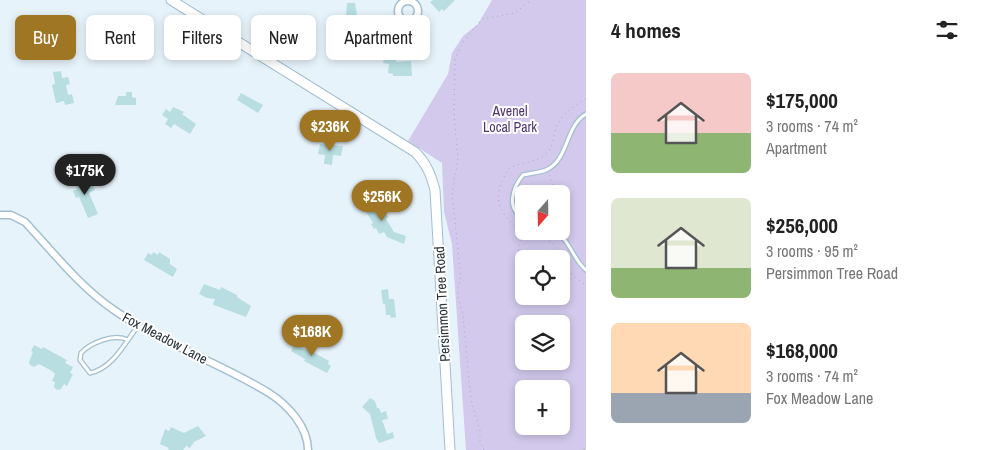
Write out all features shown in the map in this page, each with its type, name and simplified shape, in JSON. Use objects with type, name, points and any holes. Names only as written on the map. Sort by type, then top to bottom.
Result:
[{"type":"main road","name":"Persimmon Tree Road","points":[[171,0],[401,143],[424,161],[431,174],[435,190],[450,450]]},
{"type":"street","name":"Fox Meadow Lane","points":[[0,215],[11,215],[25,222],[91,291],[112,309],[138,326],[270,394],[295,416],[308,441],[308,450]]},
{"type":"lane","points":[[515,208],[512,203],[514,186],[523,175],[547,170],[558,160],[567,144],[571,130],[581,117],[586,114]]},
{"type":"lane","points":[[565,240],[577,261],[586,270]]},
{"type":"lane","points":[[128,340],[113,338],[92,344],[81,353],[80,360],[90,373],[97,371],[111,361],[128,340],[138,326]]},
{"type":"path","points":[[484,450],[472,404],[463,314],[458,298],[458,287],[461,279],[452,192],[458,160],[454,112],[455,59],[463,42],[478,22],[482,19],[514,13],[531,0]]},
{"type":"path","points":[[515,225],[500,209],[498,194],[501,182],[509,168],[546,154],[552,146],[557,126],[564,114],[586,99]]},
{"type":"path","points":[[547,170],[553,185]]},
{"type":"path","points":[[548,240],[554,244],[557,250]]},
{"type":"path","points":[[570,271],[579,281],[586,284]]},
{"type":"path","points":[[584,450],[586,446]]},
{"type":"green space","name":"Avenel Local Park","points":[[492,0],[586,0],[586,450],[466,450],[452,244],[444,212],[442,163],[408,141],[448,74],[452,53],[463,36],[478,24]]},
{"type":"building","points":[[433,0],[455,0],[444,11],[442,9],[439,12],[430,2]]},
{"type":"building","points":[[347,3],[355,3],[357,15],[346,15]]},
{"type":"building","points":[[384,60],[396,60],[396,62],[411,61],[412,76],[393,76],[393,74],[388,73],[389,64],[383,63]]},
{"type":"building","points":[[61,71],[62,78],[68,77],[70,84],[66,85],[68,95],[72,94],[74,103],[65,105],[64,101],[56,103],[52,85],[55,84],[53,72]]},
{"type":"building","points":[[126,92],[132,92],[132,97],[136,98],[136,105],[115,105],[118,96],[126,96]]},
{"type":"building","points":[[241,93],[263,105],[258,113],[237,100]]},
{"type":"building","points":[[173,107],[184,112],[182,114],[196,124],[190,134],[174,124],[171,128],[165,124],[168,119],[162,115],[166,109],[170,112]]},
{"type":"building","points":[[320,144],[343,146],[341,156],[333,155],[332,165],[324,164],[325,155],[318,154]]},
{"type":"building","points":[[81,176],[85,185],[92,183],[95,190],[89,193],[98,214],[88,218],[79,197],[76,198],[73,191],[77,189],[73,179]]},
{"type":"building","points":[[372,199],[379,208],[381,206],[394,232],[406,236],[404,244],[387,237],[384,232],[379,234],[376,228],[374,229],[371,224],[373,223],[365,210],[368,208],[366,203]]},
{"type":"building","points":[[153,252],[158,255],[159,252],[170,259],[170,264],[177,269],[173,277],[144,260],[148,253],[152,255]]},
{"type":"building","points":[[204,284],[220,290],[221,287],[237,295],[237,297],[251,306],[246,317],[214,305],[215,299],[199,294]]},
{"type":"building","points":[[388,289],[389,299],[394,299],[396,317],[391,318],[390,315],[386,315],[381,290]]},
{"type":"building","points":[[312,340],[316,342],[311,351],[329,361],[328,364],[331,366],[327,373],[304,361],[305,359],[291,351],[295,344],[306,350]]},
{"type":"building","points":[[34,345],[42,349],[43,347],[67,360],[65,363],[73,367],[70,373],[73,374],[67,386],[64,384],[61,389],[57,390],[54,387],[55,382],[52,381],[55,374],[52,371],[39,364],[34,367],[30,365],[29,362],[33,352],[31,351]]},
{"type":"building","points":[[370,398],[375,401],[381,413],[386,411],[388,419],[382,420],[387,434],[393,432],[394,438],[379,443],[376,438],[370,414],[362,407]]},
{"type":"building","points":[[198,426],[206,436],[194,442],[190,448],[186,446],[183,450],[168,450],[169,448],[160,444],[165,429],[169,431],[171,427],[184,433]]}]
